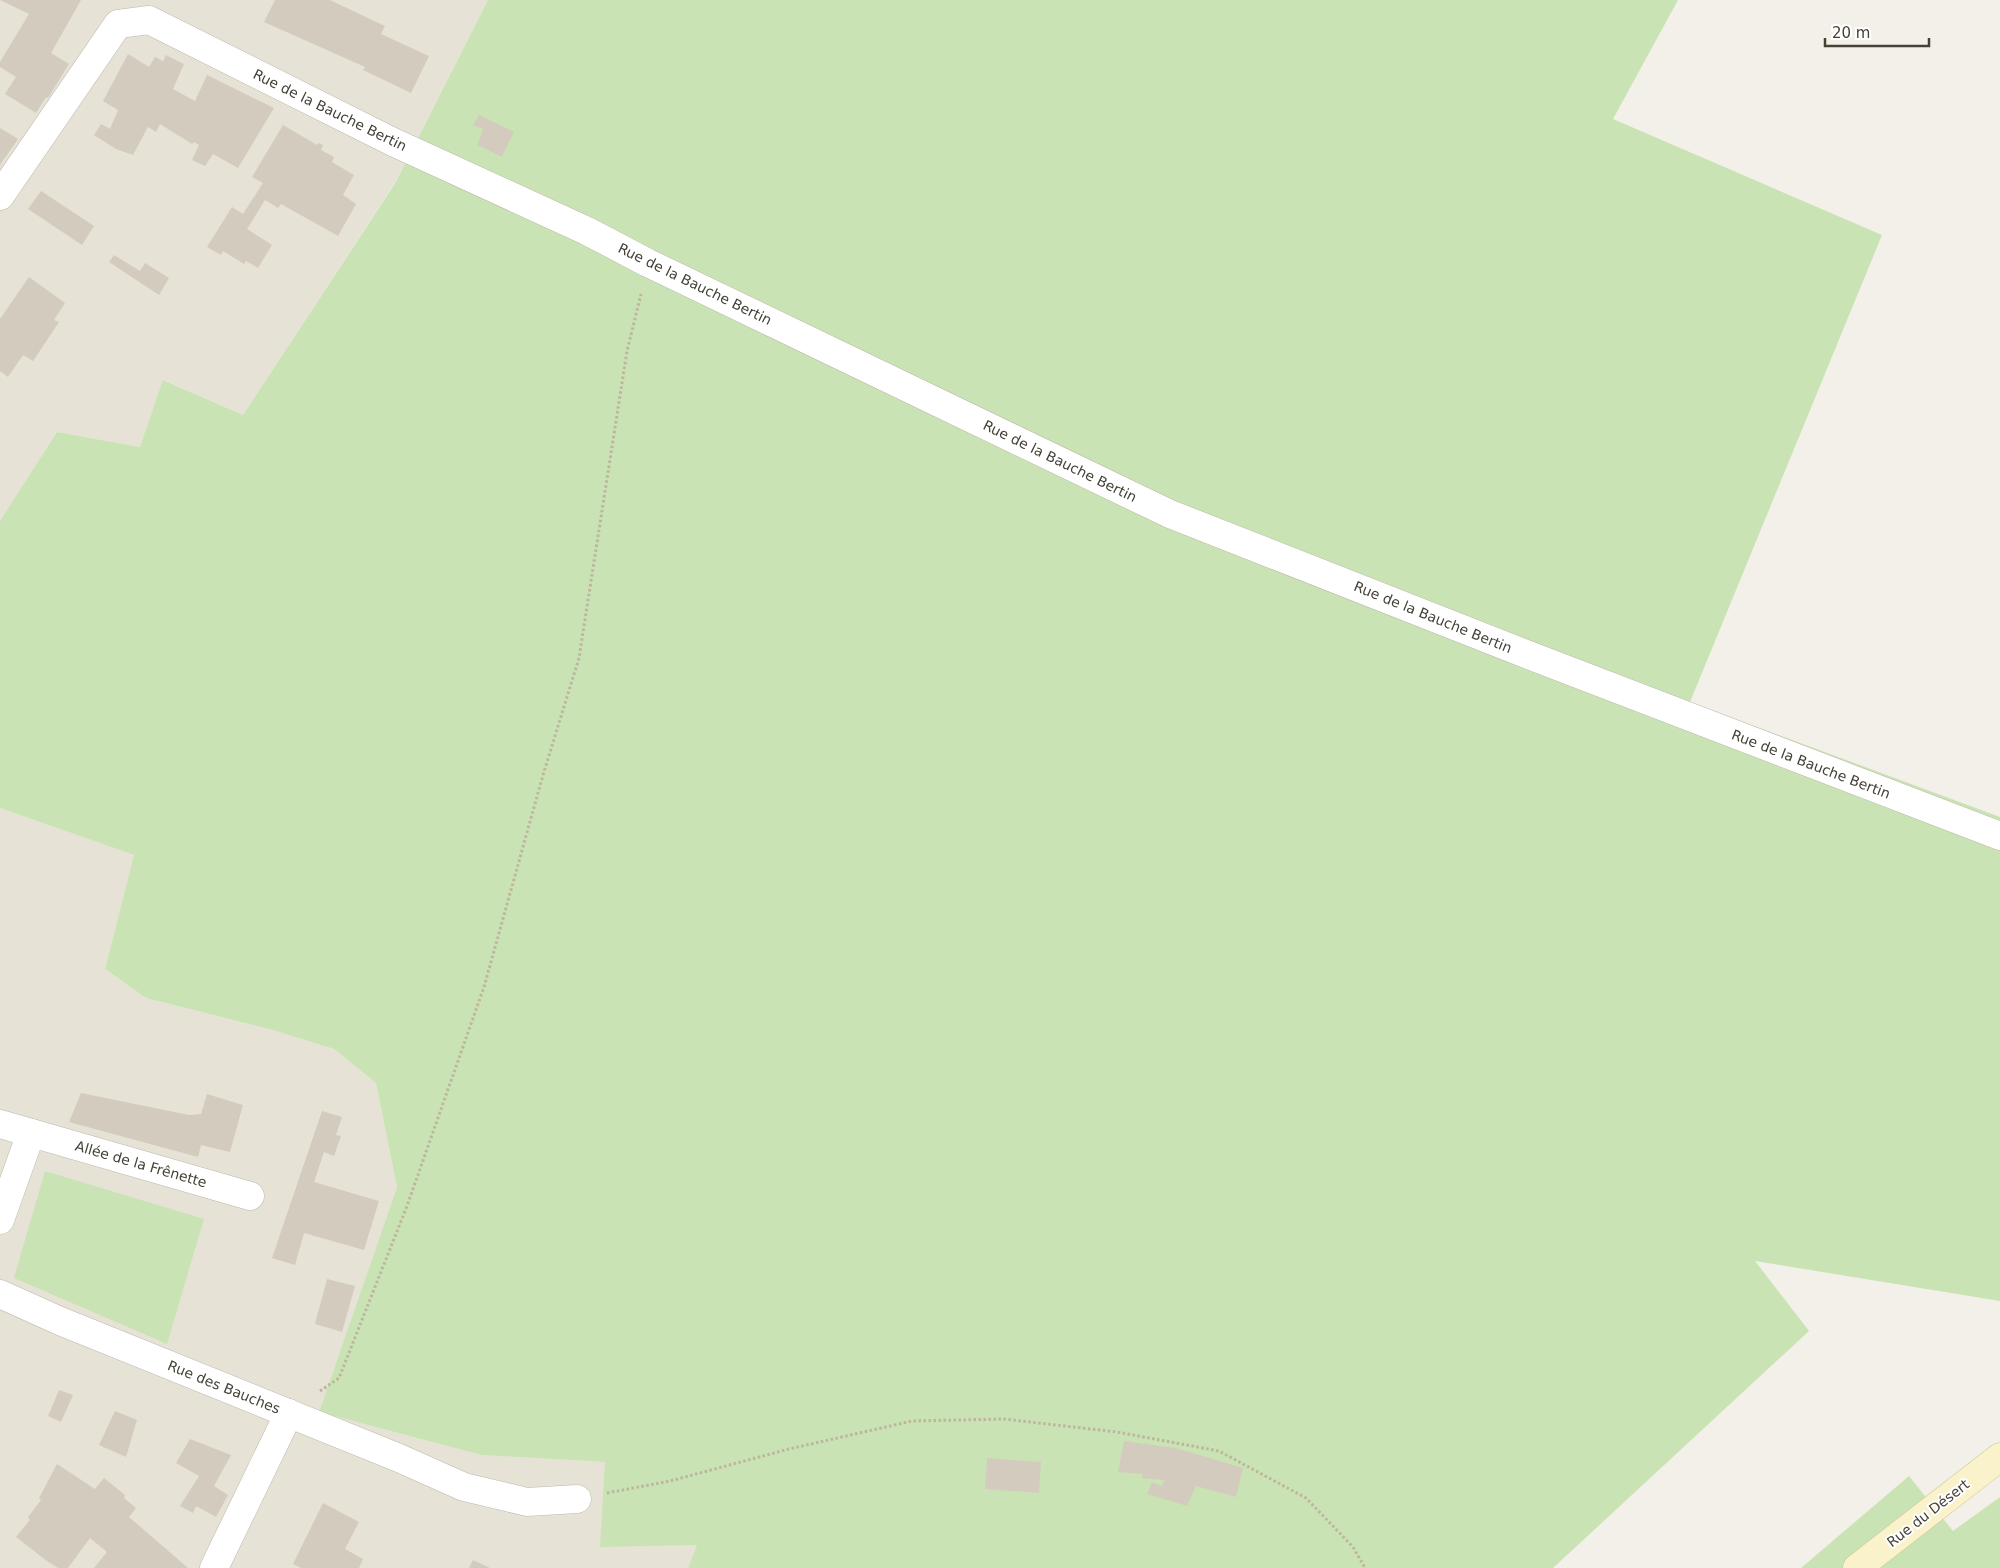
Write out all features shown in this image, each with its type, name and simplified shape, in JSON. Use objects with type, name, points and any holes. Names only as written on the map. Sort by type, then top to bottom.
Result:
[{"type":"street","name":"Rue de la Bauche Bertin","points":[[0,196],[118,24],[154,10],[393,142],[587,231],[1170,514],[1526,654],[2000,836]]},
{"type":"street","name":"Allée de la Frênette","points":[[0,1124],[250,1196]]},
{"type":"street","points":[[0,1220],[31,1133]]},
{"type":"street","name":"Rue des Bauches","points":[[0,1294],[60,1321],[289,1413],[214,1568]]},
{"type":"street","points":[[289,1413],[464,1487],[527,1502],[577,1499]]},
{"type":"street","name":"Rue du Désert","points":[[1857,1568],[2000,1457]]},
{"type":"path","points":[[289,1413],[339,1378],[407,1206],[484,987],[543,775],[579,658],[628,350],[648,262]]},
{"type":"path","points":[[577,1499],[670,1481],[789,1449],[912,1420],[1004,1419],[1117,1432],[1219,1451],[1306,1498],[1353,1547],[1365,1568]]},
{"type":"shaded area","points":[[0,0],[488,0],[394,184],[243,415],[164,380],[140,447],[57,432],[0,521]]},
{"type":"shaded area","points":[[0,808],[134,855],[105,969],[146,998],[269,1029],[334,1049],[376,1083],[397,1187],[319,1412],[481,1455],[605,1462],[698,1545],[688,1568],[0,1568]]},
{"type":"green space","points":[[488,0],[1678,0],[1613,119],[1882,235],[1690,702],[2000,817],[2000,1301],[1755,1261],[1809,1331],[1553,1568],[688,1568],[697,1545],[600,1547],[605,1462],[481,1455],[319,1412],[397,1187],[376,1083],[334,1049],[269,1029],[146,998],[105,969],[134,855],[0,808],[0,521],[57,432],[140,447],[163,380],[243,415],[394,185]]},
{"type":"green space","points":[[45,1171],[204,1219],[167,1344],[14,1278]]},
{"type":"green space","points":[[1909,1476],[1953,1531],[2000,1497],[2000,1568],[1801,1568]]},
{"type":"building","points":[[0,0],[81,0],[51,53],[69,64],[48,98],[46,97],[36,113],[5,94],[16,77],[0,67],[0,62],[29,14]]},
{"type":"building","points":[[275,0],[330,0],[385,26],[381,34],[429,56],[411,93],[363,70],[365,67],[264,22]]},
{"type":"building","points":[[128,54],[149,67],[155,57],[163,61],[166,55],[184,64],[173,89],[195,101],[207,75],[274,108],[238,168],[213,154],[205,166],[192,160],[199,145],[194,142],[192,144],[160,124],[156,132],[148,127],[133,155],[116,149],[94,135],[101,124],[110,129],[118,110],[103,101]]},
{"type":"building","points":[[479,115],[514,132],[502,157],[477,145],[483,129],[473,125]]},
{"type":"building","points":[[283,125],[317,145],[319,143],[323,145],[321,150],[334,157],[332,162],[354,175],[343,195],[356,204],[338,236],[281,204],[278,208],[265,200],[247,229],[272,245],[258,268],[246,261],[244,264],[223,251],[221,255],[207,247],[232,207],[243,214],[263,183],[252,177]]},
{"type":"building","points":[[0,128],[18,139],[0,165]]},
{"type":"building","points":[[41,191],[94,226],[82,245],[28,209]]},
{"type":"building","points":[[114,255],[140,271],[145,263],[169,278],[159,295],[109,262]]},
{"type":"building","points":[[29,277],[65,303],[54,320],[59,322],[33,361],[23,355],[8,377],[0,371],[0,319]]},
{"type":"building","points":[[81,1093],[189,1115],[201,1114],[207,1094],[243,1105],[230,1152],[201,1145],[198,1157],[69,1122]]},
{"type":"building","points":[[322,1111],[342,1117],[336,1135],[341,1136],[334,1156],[324,1152],[314,1182],[379,1201],[364,1250],[304,1233],[295,1265],[272,1258]]},
{"type":"building","points":[[327,1279],[355,1286],[342,1332],[315,1324]]},
{"type":"building","points":[[59,1390],[73,1395],[61,1422],[48,1416]]},
{"type":"building","points":[[115,1411],[137,1420],[126,1457],[99,1445]]},
{"type":"building","points":[[190,1439],[231,1455],[214,1486],[228,1495],[216,1517],[196,1506],[193,1513],[180,1506],[199,1476],[176,1463]]},
{"type":"building","points":[[1124,1441],[1176,1448],[1243,1468],[1236,1497],[1196,1486],[1187,1506],[1147,1494],[1152,1482],[1162,1486],[1164,1480],[1142,1478],[1143,1474],[1118,1472]]},
{"type":"building","points":[[987,1458],[1041,1462],[1039,1493],[985,1489]]},
{"type":"building","points":[[57,1464],[95,1489],[104,1478],[125,1495],[124,1498],[136,1508],[129,1517],[188,1568],[94,1568],[107,1552],[90,1538],[68,1568],[58,1568],[16,1537],[30,1520],[28,1517],[41,1500],[39,1498]]},
{"type":"building","points":[[323,1503],[359,1522],[345,1549],[363,1559],[359,1568],[301,1568],[293,1564]]},
{"type":"building","points":[[473,1560],[490,1568],[469,1568]]}]
